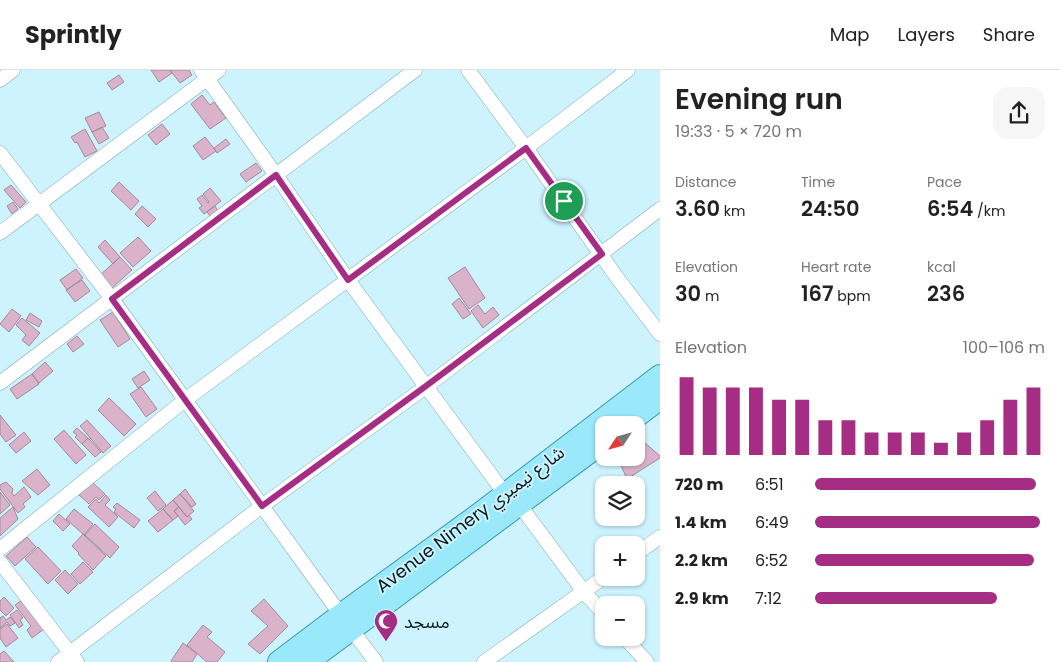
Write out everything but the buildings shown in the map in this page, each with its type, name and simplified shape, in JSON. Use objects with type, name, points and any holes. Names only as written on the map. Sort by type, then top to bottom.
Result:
[{"type":"main road","name":"Avenue Nimery شارع نيميري","points":[[512,499],[660,376]]},
{"type":"main road","points":[[636,416],[660,398]]},
{"type":"main road","name":"Avenue Nimery شارع نيميري","points":[[307,662],[346,622],[478,516],[512,499],[595,447]]},
{"type":"main road","name":"Avenue Nimery شارع نيميري","points":[[279,662],[346,622]]},
{"type":"street","points":[[0,80],[13,70]]},
{"type":"street","points":[[0,233],[204,74],[219,70]]},
{"type":"street","points":[[0,383],[415,70]]},
{"type":"street","points":[[468,70],[660,334]]},
{"type":"street","points":[[0,549],[185,400],[526,148],[628,70]]},
{"type":"street","points":[[204,74],[348,280],[426,386],[595,604]]},
{"type":"street","points":[[0,153],[112,299],[376,662]]},
{"type":"street","points":[[58,662],[73,658],[262,506],[426,386],[660,209]]},
{"type":"street","points":[[645,548],[660,537]]},
{"type":"street","points":[[0,562],[73,658]]},
{"type":"street","points":[[484,662],[595,584]]},
{"type":"street","points":[[633,646],[648,662]]},
{"type":"place","name":"مسجد","points":[[386,642]]},
{"type":"route","points":[[526,148],[564,201],[602,254],[262,506],[112,299],[276,175],[348,280],[526,148]]}]
